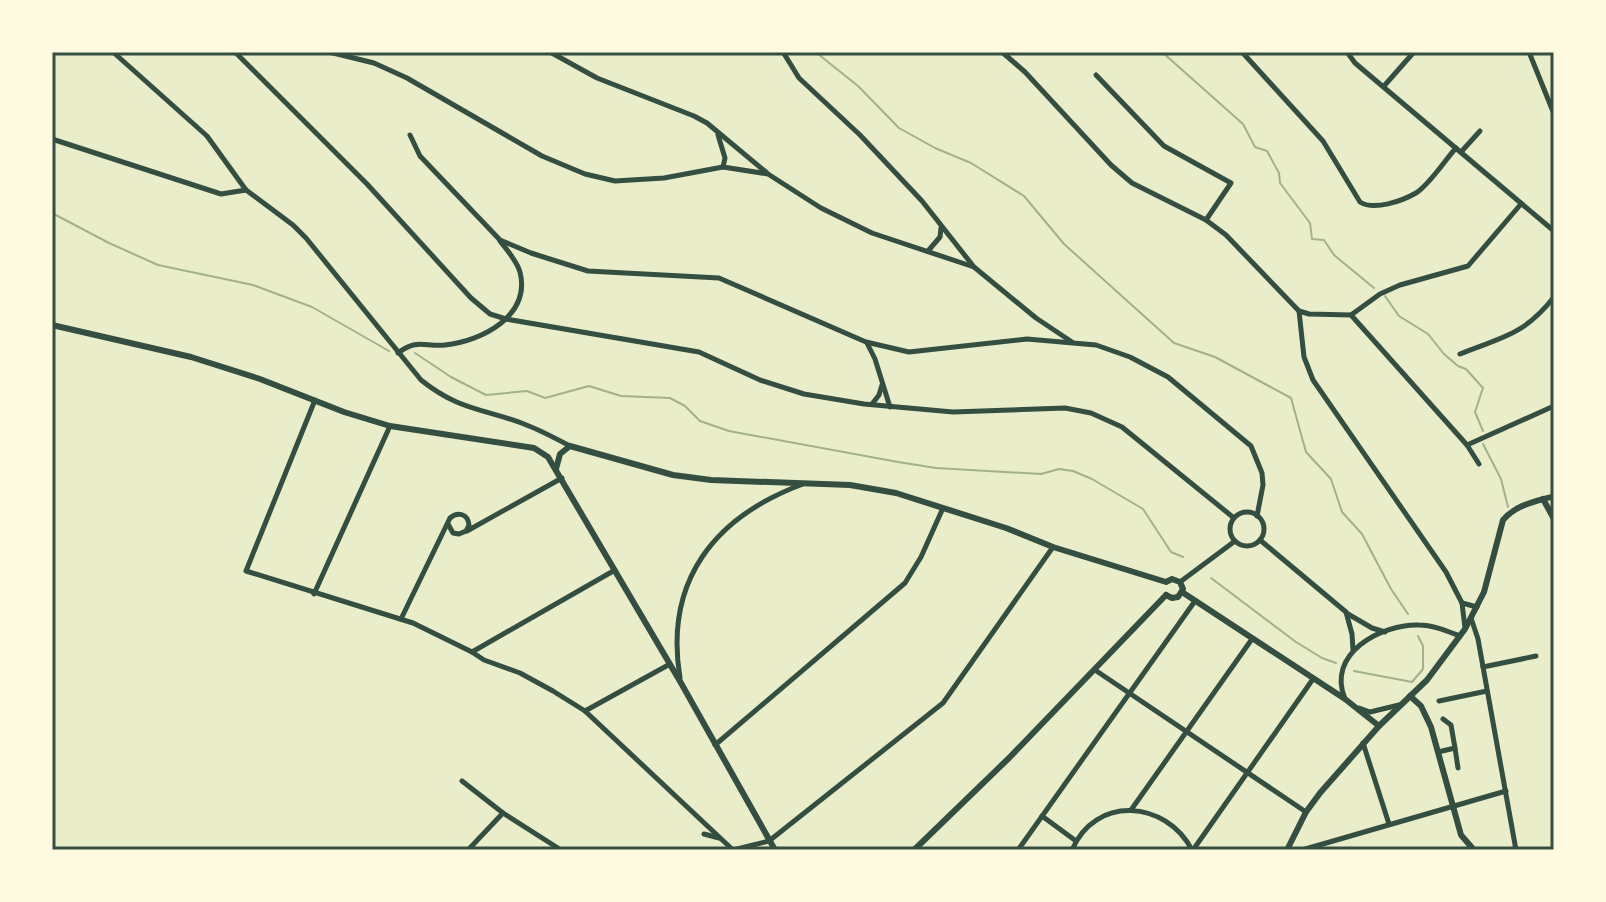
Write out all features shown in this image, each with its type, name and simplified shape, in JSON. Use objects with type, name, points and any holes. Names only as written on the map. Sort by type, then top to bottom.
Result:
[{"type":"street","points":[[113,52],[207,136],[246,190],[306,238],[421,380],[440,395],[462,406],[524,424],[570,446],[673,475],[711,480],[850,485],[896,493],[1006,528],[1053,547],[1166,582],[1172,579],[1180,582]]},
{"type":"street","points":[[235,52],[367,184],[471,298],[490,314],[699,352],[760,380],[804,394],[871,405],[953,412],[1065,408],[1091,413],[1122,427],[1234,518]]},
{"type":"street","points":[[329,52],[374,63],[407,78],[542,156],[585,174],[615,181],[664,178],[723,167],[768,174]]},
{"type":"street","points":[[550,52],[597,78],[694,116],[768,174],[821,208],[872,233],[974,267]]},
{"type":"street","points":[[783,52],[799,78],[860,135],[922,201],[974,267],[1036,318],[1073,342]]},
{"type":"street","points":[[1002,52],[1132,183],[1206,220],[1234,243],[1299,311],[1309,314],[1351,315],[1380,294],[1400,285],[1468,266],[1521,204]]},
{"type":"street","points":[[1242,52],[1323,141],[1360,202],[1367,206],[1375,207],[1418,192],[1480,131]]},
{"type":"street","points":[[1347,52],[1355,63],[1554,231]]},
{"type":"street","points":[[1384,86],[1414,52]]},
{"type":"street","points":[[1529,52],[1554,114]]},
{"type":"street","points":[[1096,75],[1164,146],[1231,183],[1206,220]]},
{"type":"street","points":[[718,134],[725,158],[723,167]]},
{"type":"street","points":[[398,353],[408,345],[442,346],[487,333],[506,319],[517,304],[522,286],[518,265],[500,240],[420,156],[410,135]]},
{"type":"street","points":[[52,139],[221,194],[246,190]]},
{"type":"street","points":[[928,251],[940,237],[941,227]]},
{"type":"street","points":[[500,240],[588,271],[719,278],[866,342],[909,352],[1027,339],[1096,345],[1130,357],[1168,377],[1251,446],[1262,473],[1257,516],[1264,530],[1260,540],[1251,546],[1235,541]]},
{"type":"street","points":[[518,265],[521,258],[531,253]]},
{"type":"street","points":[[1460,354],[1522,330],[1538,317],[1554,297]]},
{"type":"street","points":[[1299,311],[1304,357],[1313,380],[1446,572],[1462,603],[1465,629]]},
{"type":"street","points":[[1351,315],[1467,445],[1479,464]]},
{"type":"street","points":[[52,325],[191,357],[390,426],[534,448],[548,457],[775,850]]},
{"type":"street","points":[[866,342],[875,359],[890,407]]},
{"type":"street","points":[[875,359],[879,351],[886,347]]},
{"type":"street","points":[[871,405],[879,395],[882,384]]},
{"type":"street","points":[[315,400],[246,571],[401,619],[484,660],[520,673],[585,711],[733,850],[769,841],[943,703],[1053,547]]},
{"type":"street","points":[[1467,445],[1554,406]]},
{"type":"street","points":[[314,594],[390,426]]},
{"type":"street","points":[[556,469],[560,454],[570,446]]},
{"type":"street","points":[[448,524],[456,534],[466,531],[562,478]]},
{"type":"street","points":[[681,683],[676,653],[678,630],[686,588],[698,561],[720,533],[738,517],[781,492],[807,482]]},
{"type":"street","points":[[1287,850],[1306,812],[1363,743],[1427,680],[1465,629],[1484,592],[1503,520],[1525,504],[1554,496]]},
{"type":"street","points":[[1543,499],[1554,519]]},
{"type":"street","points":[[715,745],[905,583],[921,557],[943,508]]},
{"type":"street","points":[[1235,541],[1230,527],[1234,518],[1243,512],[1257,516]]},
{"type":"street","points":[[401,619],[442,530],[452,516],[462,514],[469,522],[466,531]]},
{"type":"street","points":[[1260,540],[1346,612],[1372,628],[1386,632]]},
{"type":"street","points":[[1180,582],[1235,541]]},
{"type":"street","points":[[472,652],[615,570]]},
{"type":"street","points":[[1166,582],[1166,595]]},
{"type":"street","points":[[1180,582],[1182,592],[1345,699],[1379,726]]},
{"type":"street","points":[[1166,595],[1175,598],[1182,592]]},
{"type":"street","points":[[914,850],[1166,595]]},
{"type":"street","points":[[1018,850],[1195,601]]},
{"type":"street","points":[[1462,603],[1477,607]]},
{"type":"street","points":[[1346,612],[1353,651]]},
{"type":"street","points":[[1471,618],[1483,667],[1516,850]]},
{"type":"street","points":[[1345,699],[1340,687],[1341,676],[1353,651],[1362,641],[1419,625],[1440,628],[1460,636]]},
{"type":"street","points":[[1131,810],[1252,639]]},
{"type":"street","points":[[1483,667],[1536,656]]},
{"type":"street","points":[[585,711],[670,664]]},
{"type":"street","points":[[1095,670],[1306,812]]},
{"type":"street","points":[[1321,684],[1341,676]]},
{"type":"street","points":[[1072,850],[1076,841],[1094,822],[1131,810],[1163,818],[1176,828],[1192,850],[1313,679]]},
{"type":"street","points":[[1439,701],[1487,691]]},
{"type":"street","points":[[1410,696],[1421,706],[1438,752],[1461,835],[1474,850]]},
{"type":"street","points":[[1354,706],[1370,712],[1400,705]]},
{"type":"street","points":[[1443,719],[1451,725],[1458,768]]},
{"type":"street","points":[[1363,743],[1389,824]]},
{"type":"street","points":[[1438,752],[1455,748]]},
{"type":"street","points":[[462,781],[503,813],[561,850]]},
{"type":"street","points":[[1302,850],[1506,791]]},
{"type":"street","points":[[468,850],[503,813]]},
{"type":"street","points":[[1042,816],[1076,841]]},
{"type":"street","points":[[704,834],[720,838]]},
{"type":"waterway","points":[[808,52],[818,54],[858,86],[899,128],[971,163],[1024,196],[1064,244],[1174,343],[1215,357],[1291,398],[1306,452],[1331,479],[1342,512],[1362,534],[1408,614]]},
{"type":"waterway","points":[[1162,52],[1243,124],[1255,147],[1267,151],[1279,173],[1280,183],[1310,223],[1312,239],[1324,240],[1334,255],[1374,288]]},
{"type":"waterway","points":[[52,213],[158,265],[253,285],[312,307],[389,351]]},
{"type":"waterway","points":[[1385,296],[1399,316],[1428,334],[1444,354],[1466,369],[1483,388],[1475,412],[1483,431]]},
{"type":"waterway","points":[[415,353],[486,395],[527,391],[545,398],[589,386],[621,396],[670,398],[685,406],[700,421],[729,431],[898,462],[936,468],[1041,474],[1059,469],[1073,471],[1143,509],[1171,552],[1183,557]]},
{"type":"waterway","points":[[1483,444],[1501,479],[1508,507]]},
{"type":"waterway","points":[[1211,578],[1296,642],[1336,663]]},
{"type":"waterway","points":[[1354,671],[1412,682],[1423,669],[1423,646],[1418,636]]}]
